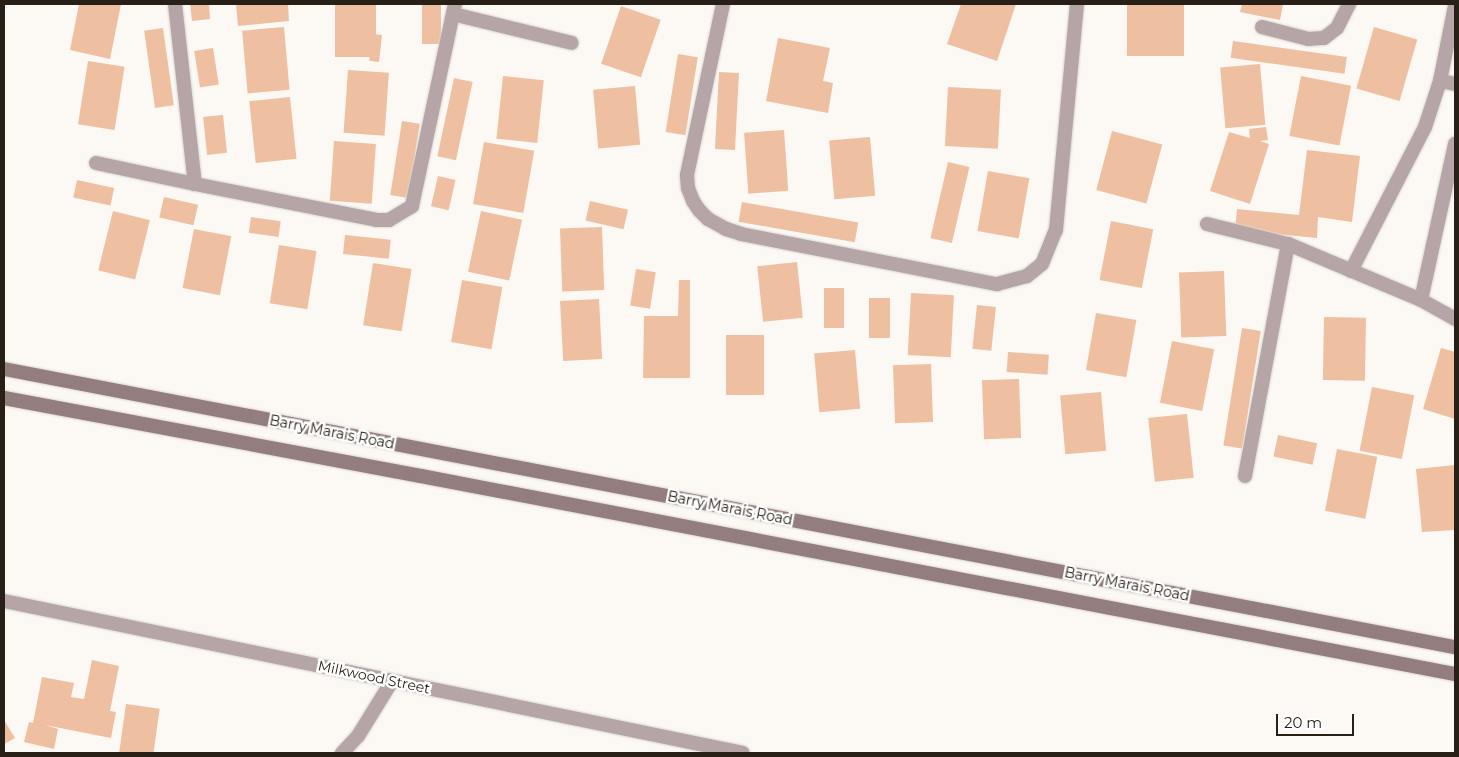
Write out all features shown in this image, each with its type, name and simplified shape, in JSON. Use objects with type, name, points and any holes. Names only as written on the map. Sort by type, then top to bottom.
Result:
[{"type":"main road","name":"Barry Marais Road","points":[[4,369],[1455,647]]},
{"type":"main road","name":"Barry Marais Road","points":[[4,398],[1455,674]]},
{"type":"street","points":[[176,4],[196,184]]},
{"type":"street","points":[[723,4],[687,175],[688,188],[693,201],[708,219],[726,229],[741,234],[997,284],[1027,276],[1042,264],[1056,230],[1077,4]]},
{"type":"street","points":[[1262,27],[1308,39],[1324,38],[1336,28],[1349,4]]},
{"type":"street","points":[[1351,271],[1425,127],[1440,81],[1455,6]]},
{"type":"street","points":[[96,163],[376,220],[389,220],[412,206],[417,190],[454,9],[572,43]]},
{"type":"street","points":[[1440,81],[1455,84]]},
{"type":"street","points":[[1421,300],[1455,144]]},
{"type":"street","points":[[1207,224],[1288,244],[1421,300],[1455,318]]},
{"type":"street","points":[[1245,476],[1288,244]]},
{"type":"street","name":"Milkwood Street","points":[[4,601],[744,753]]},
{"type":"street","points":[[342,753],[358,736],[392,681]]},
{"type":"building","points":[[79,4],[121,4],[110,59],[70,50]]},
{"type":"building","points":[[190,4],[209,4],[210,19],[192,21]]},
{"type":"building","points":[[236,4],[288,4],[289,21],[238,26]]},
{"type":"building","points":[[335,4],[376,4],[376,57],[335,57]]},
{"type":"building","points":[[422,4],[441,4],[441,44],[422,44]]},
{"type":"building","points":[[961,4],[1016,4],[997,61],[947,44]]},
{"type":"building","points":[[1127,4],[1184,4],[1184,56],[1127,56]]},
{"type":"building","points":[[1242,4],[1283,4],[1280,20],[1240,12]]},
{"type":"building","points":[[621,6],[661,20],[641,77],[601,64]]},
{"type":"building","points":[[284,27],[289,90],[248,93],[242,31]]},
{"type":"building","points":[[1374,27],[1417,39],[1400,101],[1356,89]]},
{"type":"building","points":[[163,28],[174,105],[155,108],[144,31]]},
{"type":"building","points":[[372,34],[382,35],[379,62],[369,61]]},
{"type":"building","points":[[778,38],[830,48],[823,81],[833,83],[828,113],[766,101]]},
{"type":"building","points":[[1233,41],[1347,57],[1345,74],[1231,58]]},
{"type":"building","points":[[213,48],[219,85],[200,88],[194,51]]},
{"type":"building","points":[[678,54],[698,57],[685,135],[666,132]]},
{"type":"building","points":[[88,61],[125,67],[115,130],[78,124]]},
{"type":"building","points":[[1260,64],[1265,125],[1225,128],[1220,67]]},
{"type":"building","points":[[348,70],[389,73],[385,136],[344,133]]},
{"type":"building","points":[[719,72],[739,73],[735,150],[715,149]]},
{"type":"building","points":[[503,76],[544,80],[537,143],[496,139]]},
{"type":"building","points":[[1301,76],[1351,86],[1339,146],[1289,136]]},
{"type":"building","points":[[454,78],[473,82],[456,160],[437,156]]},
{"type":"building","points":[[635,86],[640,145],[598,148],[593,90]]},
{"type":"building","points":[[948,87],[1001,90],[998,149],[945,146]]},
{"type":"building","points":[[290,97],[296,159],[256,163],[249,101]]},
{"type":"building","points":[[223,115],[227,153],[207,155],[203,117]]},
{"type":"building","points":[[402,121],[420,124],[408,198],[390,195]]},
{"type":"building","points":[[1266,127],[1268,140],[1260,141],[1269,144],[1250,204],[1210,191],[1229,132],[1250,138],[1249,129]]},
{"type":"building","points":[[784,130],[788,191],[748,194],[744,133]]},
{"type":"building","points":[[1112,131],[1162,144],[1146,203],[1096,190]]},
{"type":"building","points":[[870,137],[875,196],[834,199],[829,141]]},
{"type":"building","points":[[334,141],[376,144],[372,204],[330,201]]},
{"type":"building","points":[[484,142],[534,151],[523,213],[473,204]]},
{"type":"building","points":[[1307,150],[1360,156],[1352,222],[1318,217],[1317,238],[1235,230],[1237,209],[1299,215]]},
{"type":"building","points":[[948,162],[969,167],[952,243],[930,238]]},
{"type":"building","points":[[988,171],[1029,178],[1019,238],[977,231]]},
{"type":"building","points":[[438,176],[456,180],[449,210],[431,206]]},
{"type":"building","points":[[77,180],[114,188],[110,206],[73,198]]},
{"type":"building","points":[[164,197],[198,205],[193,225],[159,217]]},
{"type":"building","points":[[590,201],[628,210],[624,229],[586,220]]},
{"type":"building","points":[[742,202],[858,222],[855,242],[739,222]]},
{"type":"building","points":[[113,211],[150,220],[135,279],[98,270]]},
{"type":"building","points":[[481,211],[522,220],[509,280],[468,272]]},
{"type":"building","points":[[251,217],[281,221],[278,237],[249,233]]},
{"type":"building","points":[[1111,221],[1153,229],[1142,288],[1100,280]]},
{"type":"building","points":[[602,227],[604,290],[562,291],[560,228]]},
{"type":"building","points":[[194,229],[231,236],[220,295],[183,288]]},
{"type":"building","points":[[345,235],[391,240],[389,259],[343,254]]},
{"type":"building","points":[[279,245],[317,251],[307,309],[270,303]]},
{"type":"building","points":[[797,262],[803,318],[763,322],[757,266]]},
{"type":"building","points":[[373,263],[412,269],[402,331],[363,325]]},
{"type":"building","points":[[636,269],[656,272],[650,309],[630,306]]},
{"type":"building","points":[[1224,271],[1226,336],[1181,338],[1179,273]]},
{"type":"building","points":[[462,280],[502,287],[491,349],[451,342]]},
{"type":"building","points":[[679,280],[690,280],[690,378],[643,378],[644,316],[678,316]]},
{"type":"building","points":[[824,288],[844,288],[844,328],[824,328]]},
{"type":"building","points":[[911,293],[954,295],[951,357],[908,355]]},
{"type":"building","points":[[869,298],[890,298],[890,338],[869,338]]},
{"type":"building","points":[[599,299],[602,359],[563,361],[560,301]]},
{"type":"building","points":[[977,305],[996,307],[991,351],[972,349]]},
{"type":"building","points":[[1096,313],[1136,320],[1126,377],[1086,370]]},
{"type":"building","points":[[1324,317],[1366,318],[1365,381],[1323,380]]},
{"type":"building","points":[[1242,328],[1261,331],[1242,449],[1223,446]]},
{"type":"building","points":[[726,335],[764,335],[764,395],[726,395]]},
{"type":"building","points":[[1172,341],[1214,349],[1202,411],[1160,403]]},
{"type":"building","points":[[1441,348],[1455,352],[1455,419],[1423,409]]},
{"type":"building","points":[[855,350],[860,409],[819,412],[814,354]]},
{"type":"building","points":[[1008,352],[1049,355],[1048,375],[1007,372]]},
{"type":"building","points":[[931,364],[933,422],[895,423],[893,365]]},
{"type":"building","points":[[1019,379],[1021,438],[984,439],[982,380]]},
{"type":"building","points":[[1372,387],[1414,395],[1402,459],[1360,451]]},
{"type":"building","points":[[1101,392],[1106,451],[1065,454],[1060,396]]},
{"type":"building","points":[[1187,414],[1194,478],[1155,482],[1148,418]]},
{"type":"building","points":[[1278,435],[1317,443],[1313,465],[1273,457]]},
{"type":"building","points":[[1337,449],[1377,457],[1365,519],[1325,511]]},
{"type":"building","points":[[1455,465],[1455,530],[1422,532],[1416,469]]},
{"type":"building","points":[[92,660],[119,666],[110,711],[116,712],[111,738],[45,725],[58,729],[54,749],[24,742],[29,722],[33,723],[42,677],[74,683],[71,697],[84,699]]},
{"type":"building","points":[[126,704],[160,709],[153,753],[119,753]]},
{"type":"building","points":[[4,720],[15,738],[4,744]]}]
